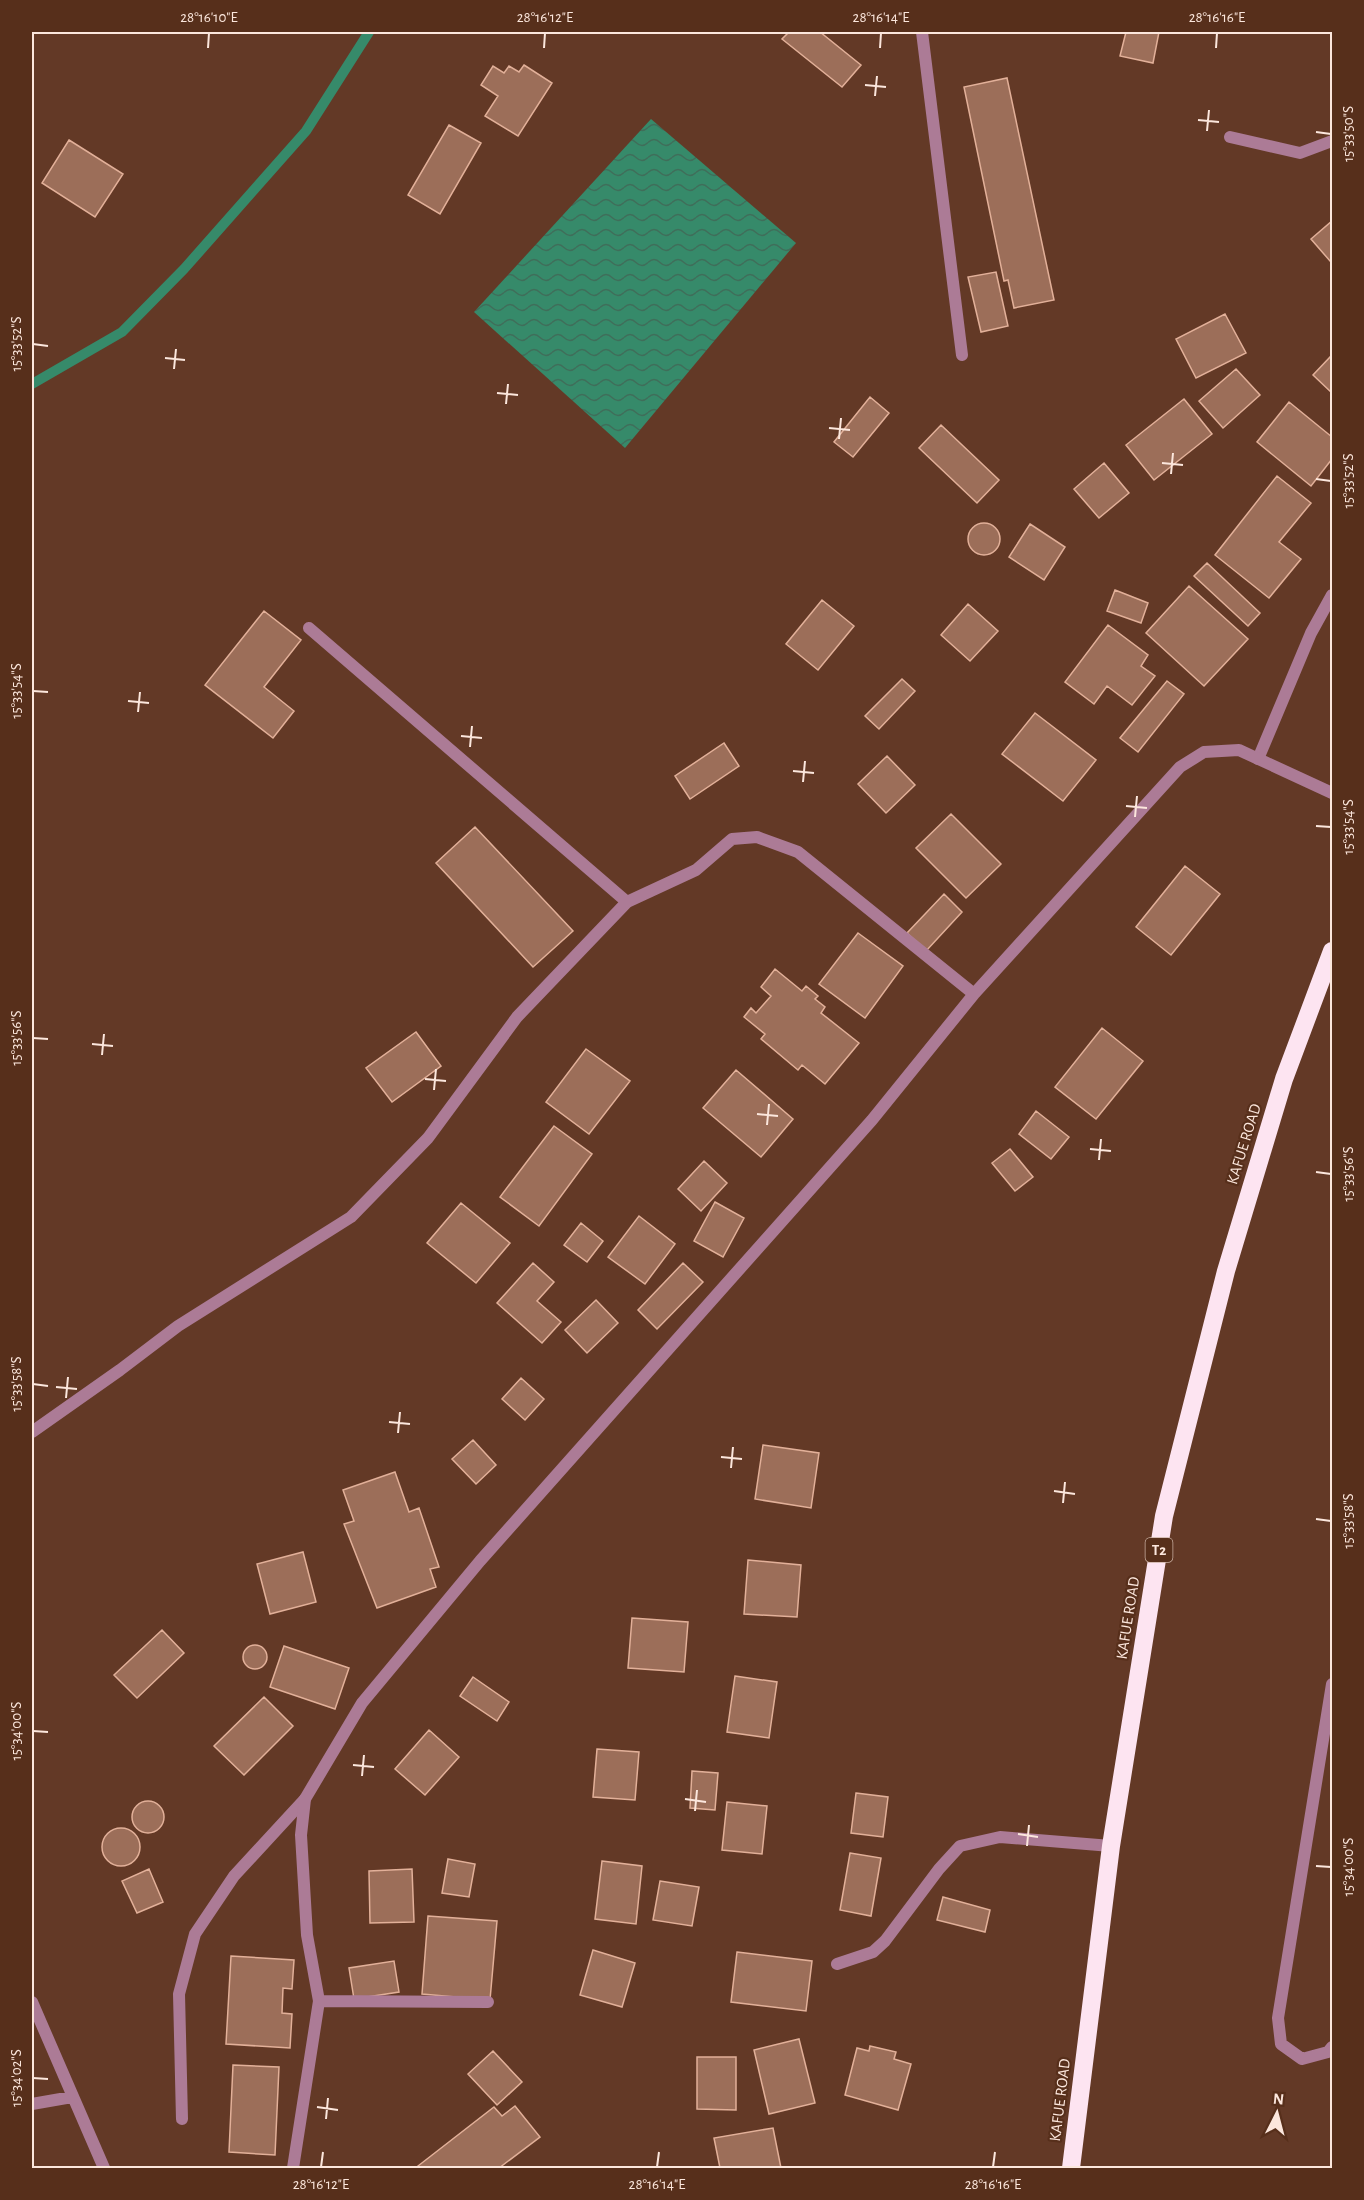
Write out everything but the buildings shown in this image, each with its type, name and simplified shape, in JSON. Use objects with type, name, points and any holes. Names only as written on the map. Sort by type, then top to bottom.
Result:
[{"type":"highway","name":"KAFUE ROAD","points":[[1071,2169],[1111,1846],[1164,1516],[1226,1271],[1284,1079],[1330,963]]},
{"type":"street","points":[[922,32],[962,355]]},
{"type":"street","points":[[1230,137],[1300,153],[1332,141]]},
{"type":"street","points":[[1258,759],[1311,633],[1332,595]]},
{"type":"street","points":[[309,628],[627,902]]},
{"type":"street","points":[[182,2119],[179,1994],[195,1934],[234,1876],[305,1799],[362,1703],[465,1579],[872,1120],[974,994],[1180,767],[1204,752],[1239,750],[1332,793]]},
{"type":"street","points":[[32,1432],[178,1326],[351,1217],[428,1138],[517,1017],[627,902],[696,870],[732,839],[757,837],[798,852],[974,994]]},
{"type":"street","points":[[1332,1684],[1278,2018],[1281,2044],[1302,2059],[1328,2052],[1332,2047]]},
{"type":"street","points":[[293,2169],[319,2001],[307,1935],[302,1835],[305,1799]]},
{"type":"street","points":[[837,1964],[873,1952],[885,1941],[939,1869],[960,1846],[1000,1837],[1111,1846]]},
{"type":"street","points":[[319,2001],[488,2002]]},
{"type":"street","points":[[32,2002],[104,2169]]},
{"type":"street","points":[[32,2104],[72,2097]]},
{"type":"water","points":[[651,119],[796,243],[625,448],[474,312]]},
{"type":"waterway","points":[[32,384],[122,332],[184,269],[306,131],[369,32]]}]
